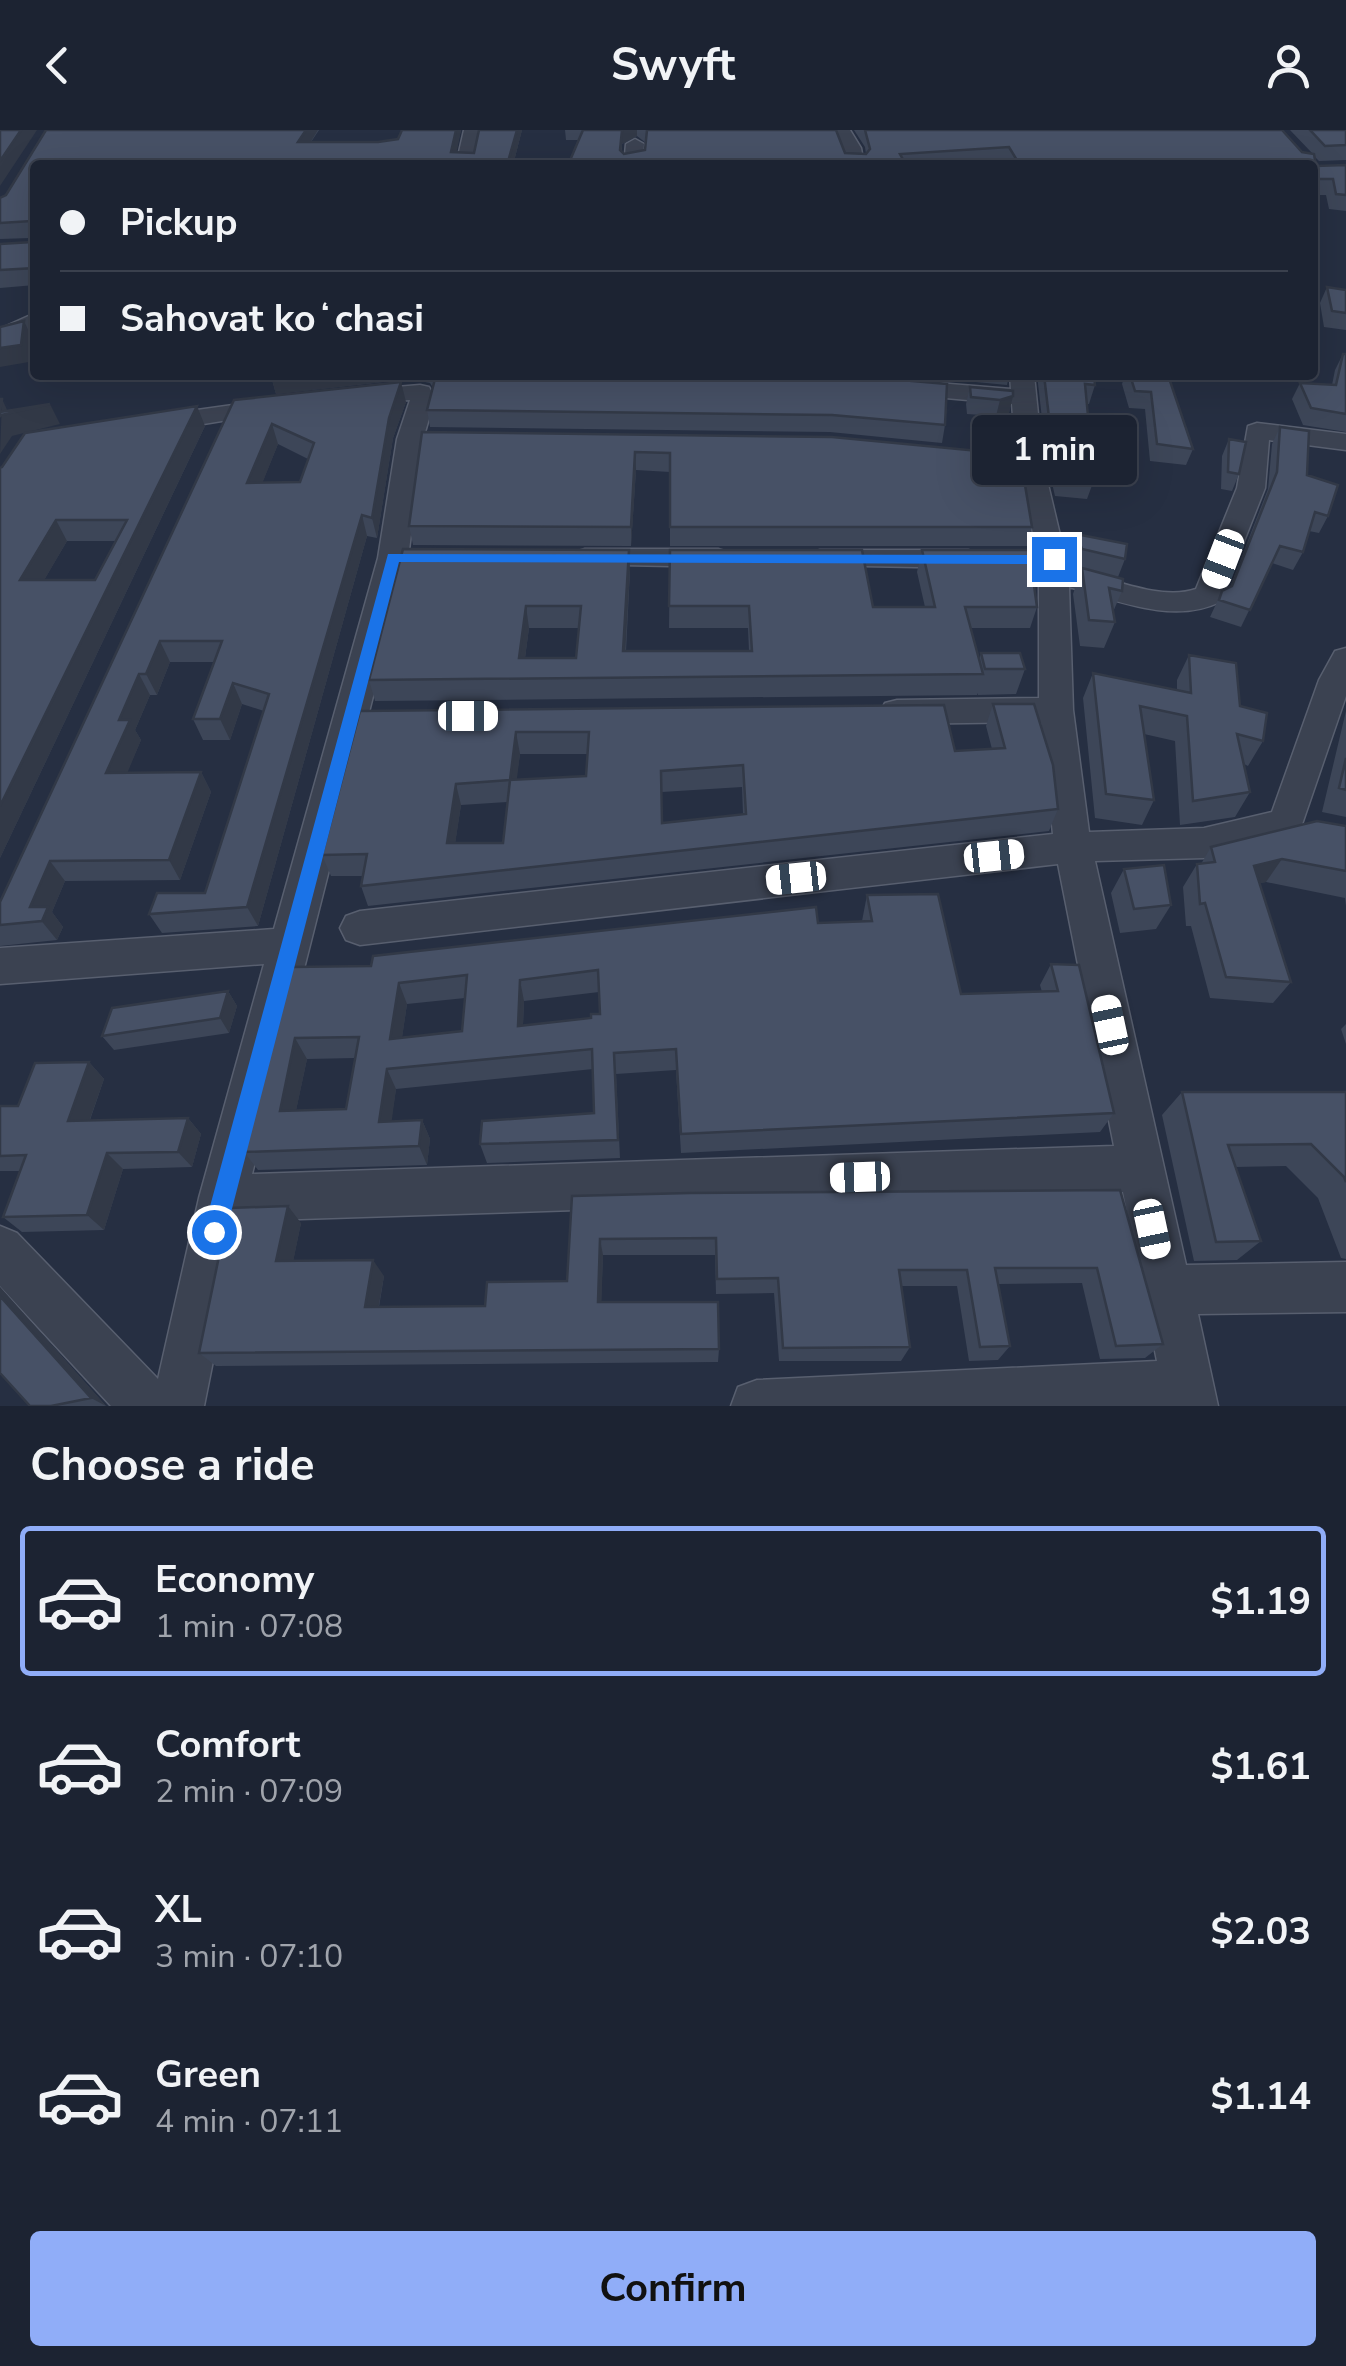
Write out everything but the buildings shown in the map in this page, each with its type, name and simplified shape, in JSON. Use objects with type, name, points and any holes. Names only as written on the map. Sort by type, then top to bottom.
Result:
[{"type":"street","points":[[466,160],[473,130]]},
{"type":"street","points":[[841,130],[854,160]]},
{"type":"street","points":[[634,160],[636,144]]},
{"type":"street","points":[[0,336],[18,332],[30,324]]},
{"type":"street","points":[[178,1406],[222,1198],[290,945],[370,716],[412,558],[424,398],[429,384],[337,399]]},
{"type":"street","points":[[757,1406],[1189,1396],[1073,847],[1056,710],[1029,563],[1021,462],[1023,386],[885,386]]},
{"type":"street","points":[[136,426],[300,403]]},
{"type":"street","points":[[212,447],[228,412]]},
{"type":"street","points":[[782,558],[1029,563],[1180,604],[1202,600],[1209,595],[1251,488],[1257,430],[1346,442]]},
{"type":"street","points":[[548,558],[743,558]]},
{"type":"street","points":[[360,928],[1073,847],[1204,843],[1301,826],[1342,673]]},
{"type":"street","points":[[860,712],[1056,710]]},
{"type":"street","points":[[0,966],[290,945]]},
{"type":"street","points":[[222,1198],[1139,1168]]},
{"type":"street","points":[[0,1250],[147,1406]]},
{"type":"street","points":[[1165,1290],[1346,1287]]},
{"type":"route","points":[[214,1232],[393,558],[1054,559]]}]
